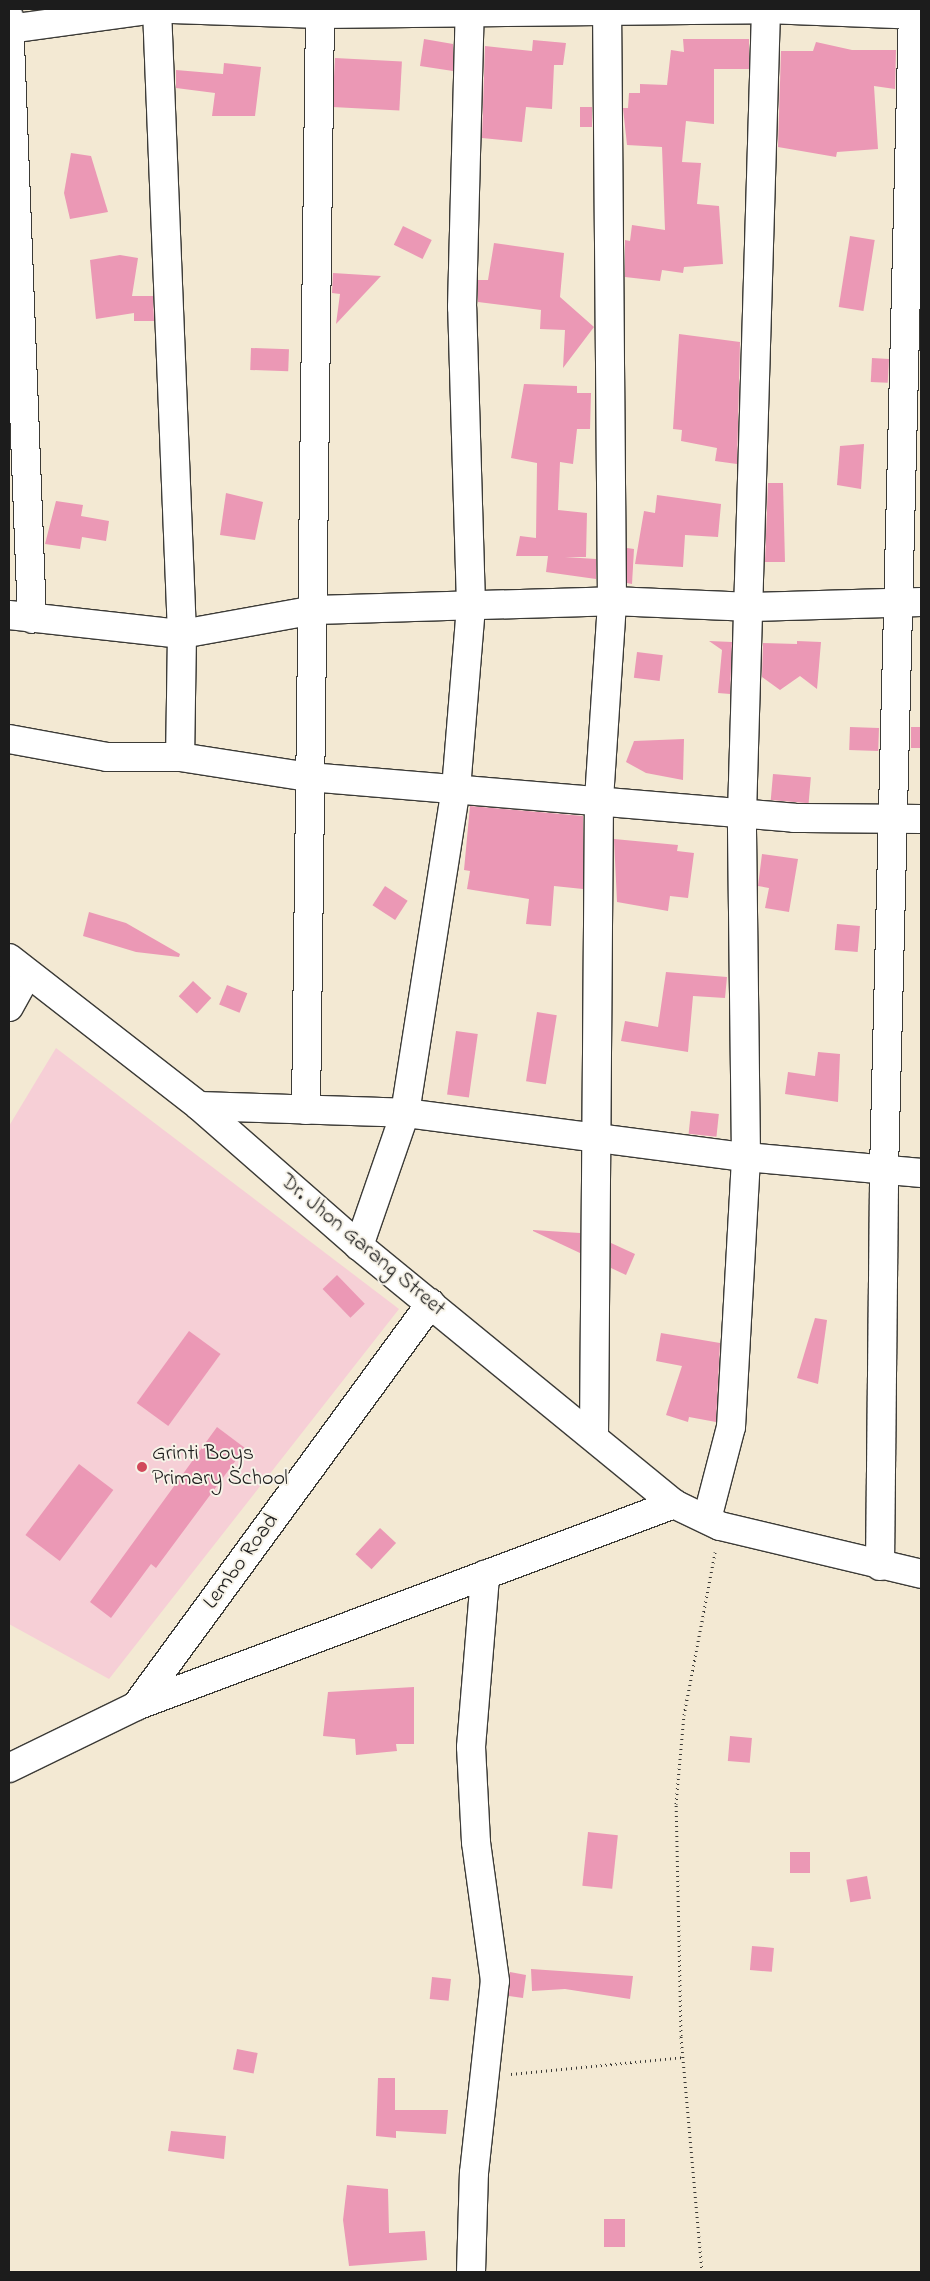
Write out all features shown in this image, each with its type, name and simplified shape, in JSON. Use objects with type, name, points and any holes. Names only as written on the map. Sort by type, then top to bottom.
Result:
[{"type":"street","points":[[180,757],[182,634],[156,9],[9,25],[20,617],[182,634],[315,610],[612,601],[752,607],[909,601]]},
{"type":"street","points":[[172,9],[320,12],[766,9],[915,13],[909,601],[894,817],[884,1171],[880,1566]]},
{"type":"street","points":[[714,1523],[731,1428],[746,1157],[742,814],[752,607],[766,9]]},
{"type":"street","points":[[359,1246],[406,1113],[456,789],[471,605],[462,307],[470,11]]},
{"type":"street","points":[[594,1435],[600,1136],[599,799],[612,601],[607,11]]},
{"type":"street","points":[[306,1110],[309,777],[315,610],[320,12]]},
{"type":"street","points":[[9,739],[106,757],[180,757],[309,777],[599,799],[742,814],[921,819]]},
{"type":"street","points":[[9,1007],[18,966]]},
{"type":"street","name":"Dr. Jhon Garang Street","points":[[18,966],[199,1106],[359,1246],[594,1435],[674,1504],[714,1523],[880,1566],[921,1574]]},
{"type":"street","points":[[199,1106],[406,1113],[600,1136],[746,1157],[921,1173]]},
{"type":"street","name":"Lembo Road","points":[[9,1768],[136,1706],[430,1303]]},
{"type":"street","points":[[136,1706],[674,1504]]},
{"type":"street","points":[[471,2272],[474,2173],[495,1981],[476,1842],[471,1747],[485,1575]]},
{"type":"path","points":[[702,2272],[682,2057],[676,1804],[684,1715],[714,1523]]},
{"type":"path","points":[[485,2076],[682,2057]]},
{"type":"shaded area","name":"Grinti Boys Primary School","points":[[56,1048],[399,1309],[109,1679],[9,1624],[9,1126]]},
{"type":"building","points":[[424,39],[453,44],[453,71],[420,66]]},
{"type":"building","points":[[683,39],[749,39],[749,69],[714,69],[714,124],[686,121],[682,162],[701,163],[697,204],[719,206],[723,264],[684,267],[683,273],[662,270],[660,281],[625,277],[625,240],[630,241],[632,225],[665,230],[662,147],[627,145],[623,108],[628,108],[629,93],[640,93],[640,84],[667,85],[671,50],[684,52]]},
{"type":"building","points":[[533,40],[566,43],[563,65],[554,65],[552,109],[526,107],[522,142],[482,138],[485,46],[532,51]]},
{"type":"building","points":[[816,42],[852,50],[896,50],[895,89],[874,86],[878,149],[837,152],[836,157],[778,147],[781,51],[813,51]]},
{"type":"building","points":[[335,58],[402,62],[399,110],[332,107]]},
{"type":"building","points":[[224,63],[261,67],[255,116],[212,116],[215,93],[176,88],[176,70],[223,74]]},
{"type":"building","points":[[580,107],[592,107],[592,127],[580,127]]},
{"type":"building","points":[[71,153],[91,156],[108,212],[70,219],[64,193]]},
{"type":"building","points":[[403,226],[432,240],[423,259],[394,245]]},
{"type":"building","points":[[850,236],[875,240],[863,311],[839,307]]},
{"type":"building","points":[[494,243],[564,253],[560,297],[594,327],[563,368],[565,330],[540,329],[541,310],[478,302],[478,280],[488,280]]},
{"type":"building","points":[[120,255],[138,258],[132,296],[153,296],[154,321],[134,321],[134,313],[96,319],[90,260]]},
{"type":"building","points":[[333,273],[381,276],[336,324],[340,294],[332,293]]},
{"type":"building","points":[[679,334],[740,342],[737,464],[715,461],[717,448],[681,441],[682,430],[673,429]]},
{"type":"building","points":[[251,348],[289,349],[288,371],[250,370]]},
{"type":"building","points":[[872,358],[889,359],[888,383],[871,382]]},
{"type":"building","points":[[524,384],[577,386],[577,393],[591,393],[590,429],[577,429],[573,464],[560,462],[558,510],[587,513],[586,557],[565,557],[596,559],[596,579],[546,572],[548,556],[516,556],[520,536],[536,538],[537,463],[511,458]]},
{"type":"building","points":[[864,444],[861,489],[837,485],[840,446]]},
{"type":"building","points":[[768,483],[783,483],[785,562],[765,562]]},
{"type":"building","points":[[226,493],[263,502],[255,540],[220,535]]},
{"type":"building","points":[[657,495],[721,504],[718,537],[685,535],[683,567],[635,564],[644,511],[655,513]]},
{"type":"building","points":[[56,501],[83,505],[81,516],[109,521],[106,541],[82,537],[80,549],[45,544]]},
{"type":"building","points":[[627,548],[634,549],[632,584],[627,583]]},
{"type":"building","points":[[709,641],[732,642],[730,694],[718,693],[722,650]]},
{"type":"building","points":[[797,641],[821,642],[817,689],[800,676],[780,690],[762,677],[763,643],[797,644]]},
{"type":"building","points":[[637,652],[663,655],[660,681],[634,678]]},
{"type":"building","points":[[850,727],[879,728],[878,751],[849,750]]},
{"type":"building","points":[[911,727],[921,727],[921,748],[911,748]]},
{"type":"building","points":[[684,739],[683,780],[646,773],[626,762],[634,741]]},
{"type":"building","points":[[773,774],[811,777],[809,803],[771,800]]},
{"type":"building","points":[[470,806],[583,816],[583,889],[554,886],[551,926],[526,924],[529,899],[467,889],[470,871],[464,870]]},
{"type":"building","points":[[614,839],[678,845],[677,851],[694,853],[688,898],[670,896],[668,911],[617,902]]},
{"type":"building","points":[[762,854],[798,859],[789,912],[765,908],[769,888],[758,886]]},
{"type":"building","points":[[385,886],[408,901],[395,920],[372,905]]},
{"type":"building","points":[[89,912],[126,923],[180,954],[179,957],[136,952],[83,936]]},
{"type":"building","points":[[837,924],[860,926],[858,952],[835,950]]},
{"type":"building","points":[[666,972],[727,977],[725,998],[693,996],[688,1052],[621,1041],[625,1021],[658,1027]]},
{"type":"building","points":[[193,981],[211,998],[197,1013],[179,996]]},
{"type":"building","points":[[227,985],[247,993],[240,1013],[219,1004]]},
{"type":"building","points":[[537,1012],[557,1015],[546,1084],[526,1081]]},
{"type":"building","points":[[456,1031],[478,1034],[469,1097],[447,1094]]},
{"type":"building","points":[[818,1052],[840,1054],[838,1102],[785,1094],[788,1072],[815,1076]]},
{"type":"building","points":[[691,1111],[719,1114],[716,1137],[689,1134]]},
{"type":"building","points":[[533,1231],[580,1233],[580,1253]]},
{"type":"building","points":[[611,1243],[635,1254],[626,1275],[611,1268]]},
{"type":"building","points":[[337,1275],[365,1304],[350,1318],[323,1289]]},
{"type":"building","points":[[815,1318],[827,1320],[818,1384],[797,1378]]},
{"type":"building","points":[[189,1331],[221,1354],[168,1426],[137,1403]]},
{"type":"building","points":[[661,1333],[720,1343],[716,1422],[689,1417],[688,1422],[666,1415],[682,1366],[656,1361]]},
{"type":"building","points":[[217,1427],[245,1448],[156,1568],[151,1564],[111,1618],[90,1602]]},
{"type":"building","points":[[79,1464],[113,1490],[60,1561],[25,1535]]},
{"type":"building","points":[[380,1528],[396,1543],[372,1569],[355,1554]]},
{"type":"building","points":[[414,1687],[414,1744],[396,1744],[397,1751],[356,1755],[355,1739],[323,1736],[328,1692]]},
{"type":"building","points":[[730,1736],[752,1738],[750,1763],[728,1761]]},
{"type":"building","points":[[588,1832],[618,1835],[612,1889],[582,1886]]},
{"type":"building","points":[[790,1852],[810,1852],[810,1873],[790,1873]]},
{"type":"building","points":[[867,1876],[871,1899],[850,1902],[846,1880]]},
{"type":"building","points":[[752,1946],[774,1948],[772,1972],[750,1970]]},
{"type":"building","points":[[531,1969],[633,1976],[630,1999],[565,1989],[532,1991]]},
{"type":"building","points":[[510,1972],[526,1975],[523,1998],[509,1996]]},
{"type":"building","points":[[432,1977],[451,1979],[449,2001],[430,1999]]},
{"type":"building","points":[[237,2049],[258,2053],[254,2074],[233,2070]]},
{"type":"building","points":[[378,2078],[395,2078],[395,2110],[448,2110],[446,2134],[396,2131],[396,2138],[376,2136]]},
{"type":"building","points":[[171,2131],[226,2136],[224,2159],[168,2151]]},
{"type":"building","points":[[347,2185],[388,2189],[389,2233],[425,2231],[427,2260],[349,2266],[343,2220]]},
{"type":"building","points":[[604,2219],[625,2219],[625,2247],[604,2247]]},
{"type":"place","name":"Grinti Boys Primary School","points":[[142,1467]]}]
